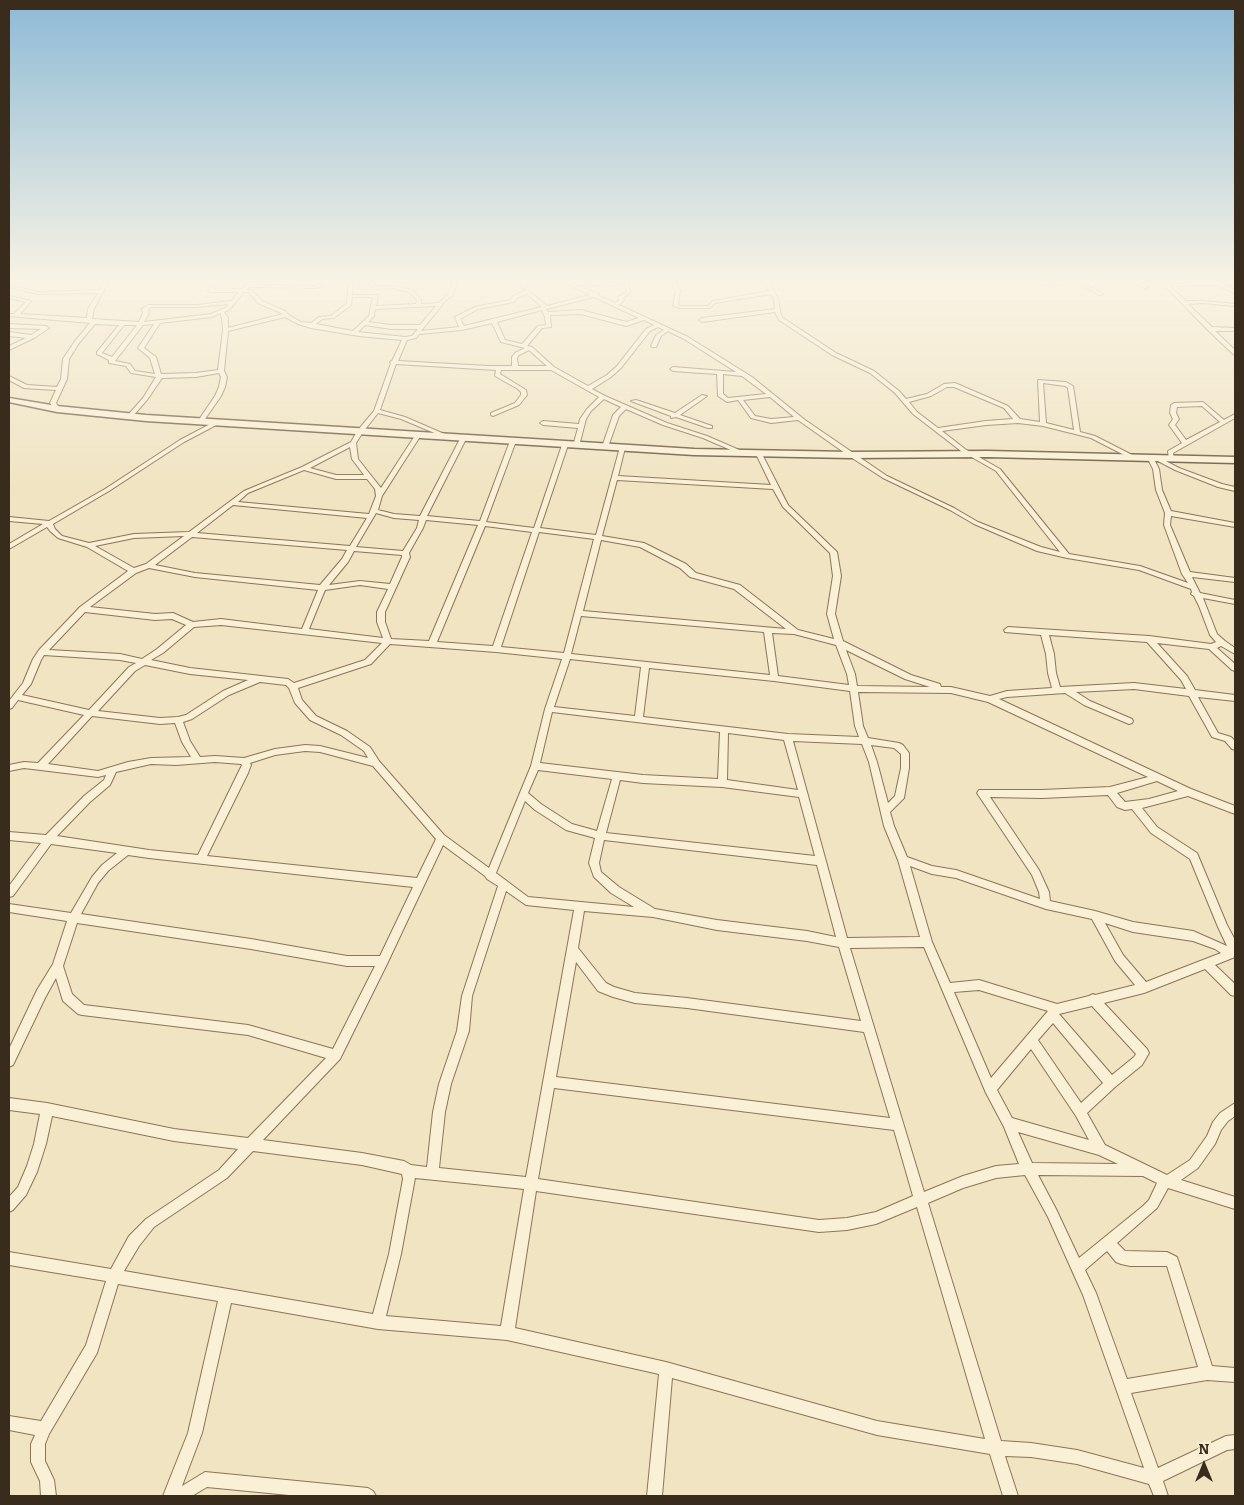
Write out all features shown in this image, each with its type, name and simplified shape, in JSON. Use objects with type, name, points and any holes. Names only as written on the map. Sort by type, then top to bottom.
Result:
[{"type":"street","points":[[57,409],[53,403],[65,375],[66,359],[71,351]]},
{"type":"street","points":[[100,351],[99,353],[113,360]]},
{"type":"street","points":[[120,351],[111,362],[113,364],[130,366],[133,372],[159,376],[196,375],[220,371]]},
{"type":"street","points":[[130,416],[145,399],[159,376],[153,357],[145,351]]},
{"type":"street","points":[[201,421],[221,391],[224,377],[220,371],[223,351]]},
{"type":"street","points":[[9,706],[27,684],[42,652],[83,610],[133,571],[149,566],[249,490],[304,468],[353,443],[360,431],[377,411],[399,351]]},
{"type":"street","points":[[515,368],[514,358],[521,351]]},
{"type":"street","points":[[532,351],[552,368],[603,397],[665,424],[705,437],[742,453]]},
{"type":"street","points":[[588,389],[619,367],[631,351]]},
{"type":"street","points":[[707,351],[742,374],[851,455],[900,485],[952,509],[976,523],[1039,549],[1067,556],[1140,568],[1194,590],[1235,602]]},
{"type":"street","points":[[830,351],[872,372],[898,392],[916,413],[969,454],[998,470],[1026,502],[1067,556]]},
{"type":"street","points":[[394,362],[499,368],[552,368]]},
{"type":"street","points":[[493,414],[517,404],[524,395],[523,389],[497,375],[499,368]]},
{"type":"street","points":[[673,369],[720,374],[742,374]]},
{"type":"street","points":[[720,374],[720,395],[727,400],[770,395]]},
{"type":"street","points":[[9,378],[26,387],[60,389]]},
{"type":"street","points":[[1042,424],[1040,380],[1065,384],[1071,387],[1076,432]]},
{"type":"street","points":[[905,401],[925,397],[946,385],[952,385],[983,396],[1006,407],[1017,421]]},
{"type":"street","points":[[665,424],[704,396]]},
{"type":"street","points":[[576,446],[580,426],[589,410],[603,397]]},
{"type":"street","points":[[739,398],[754,417],[770,421],[799,418]]},
{"type":"street","points":[[9,400],[57,409],[130,416],[576,446],[759,454],[969,454],[1235,460]]},
{"type":"street","points":[[634,401],[710,427]]},
{"type":"street","points":[[1186,444],[1172,426],[1176,419],[1173,414],[1174,405],[1203,404],[1224,423]]},
{"type":"street","points":[[605,447],[616,415],[626,407]]},
{"type":"street","points":[[377,411],[403,418],[446,436]]},
{"type":"street","points":[[1171,459],[1170,452],[1235,416]]},
{"type":"street","points":[[938,430],[986,423],[1017,421],[1042,424],[1095,437],[1134,458]]},
{"type":"street","points":[[9,547],[107,490],[182,441],[218,422]]},
{"type":"street","points":[[543,423],[580,426]]},
{"type":"street","points":[[305,631],[322,588],[341,565],[372,513],[379,496],[418,435]]},
{"type":"street","points":[[388,641],[381,622],[381,612],[406,557],[405,553],[420,528],[423,517],[464,437]]},
{"type":"street","points":[[432,644],[514,441]]},
{"type":"street","points":[[353,443],[355,459],[378,489],[379,496]]},
{"type":"street","points":[[496,649],[565,445]]},
{"type":"street","points":[[490,876],[534,766],[550,709],[568,656],[622,448]]},
{"type":"street","points":[[759,454],[785,506],[833,552],[837,576],[831,614],[839,643],[851,674],[859,726],[873,762],[885,811],[903,860],[927,942],[990,1089],[1008,1123],[1028,1169],[1052,1213],[1089,1293],[1161,1496]]},
{"type":"street","points":[[1155,459],[1222,486],[1235,489]]},
{"type":"street","points":[[1155,459],[1159,490],[1168,514],[1167,525],[1186,574],[1203,606],[1214,635],[1222,643],[1235,651]]},
{"type":"street","points":[[304,468],[336,477],[369,477]]},
{"type":"street","points":[[614,478],[776,487]]},
{"type":"street","points":[[231,503],[423,517],[598,537],[642,545],[682,566],[693,575],[737,587],[795,632]]},
{"type":"street","points":[[1168,514],[1235,525]]},
{"type":"street","points":[[9,519],[49,523]]},
{"type":"street","points":[[49,523],[52,530],[60,538],[89,545],[133,571]]},
{"type":"street","points":[[89,545],[134,536],[191,534],[405,553]]},
{"type":"street","points":[[149,566],[195,575],[322,588],[360,583],[391,587]]},
{"type":"street","points":[[1186,574],[1235,580]]},
{"type":"street","points":[[83,610],[155,617],[173,616],[192,625],[221,622],[388,641],[568,656],[774,678],[854,690],[951,690]]},
{"type":"street","points":[[579,614],[795,632],[839,643],[908,677],[990,700],[1188,792],[1235,810]]},
{"type":"street","points":[[40,767],[89,713],[141,662],[160,651],[192,625]]},
{"type":"street","points":[[768,630],[774,678]]},
{"type":"street","points":[[1008,630],[1149,639],[1211,647],[1222,643]]},
{"type":"street","points":[[1044,633],[1050,654],[1052,673],[1061,689],[1128,721]]},
{"type":"street","points":[[1149,639],[1178,670],[1193,693],[1215,735],[1228,739],[1235,747]]},
{"type":"street","points":[[293,687],[368,662],[388,641]]},
{"type":"street","points":[[1211,647],[1235,668]]},
{"type":"street","points":[[42,652],[120,656],[190,671],[288,682],[293,687],[298,701],[313,718],[356,740],[367,749],[376,764],[441,838],[490,876],[526,900],[653,913],[717,925],[782,932],[844,943],[927,942]]},
{"type":"street","points":[[639,719],[645,664]]},
{"type":"street","points":[[16,698],[89,713],[160,721],[178,720],[189,717],[226,693],[260,679]]},
{"type":"street","points":[[990,700],[1007,694],[1061,689],[1134,686],[1235,698]]},
{"type":"street","points":[[550,709],[788,737],[865,741],[896,745],[905,753],[905,768],[899,798],[885,811]]},
{"type":"street","points":[[178,720],[186,742],[197,760]]},
{"type":"street","points":[[722,784],[724,729]]},
{"type":"street","points":[[788,737],[820,861],[1010,1496]]},
{"type":"street","points":[[9,768],[24,765],[98,774],[145,762],[215,759],[244,761],[274,752],[305,748],[320,749],[376,764]]},
{"type":"street","points":[[201,859],[244,773],[247,765],[244,761]]},
{"type":"street","points":[[534,766],[617,776],[722,784],[803,794]]},
{"type":"street","points":[[9,893],[48,840],[86,799],[106,782],[112,771]]},
{"type":"street","points":[[617,776],[600,836],[594,864],[596,874],[615,890],[653,913]]},
{"type":"street","points":[[1046,905],[1044,892],[1036,873],[982,793],[1050,794],[1110,791],[1157,778]]},
{"type":"street","points":[[1110,791],[1123,806],[1135,806],[1188,792]]},
{"type":"street","points":[[523,794],[538,807],[569,827],[600,836],[820,861]]},
{"type":"street","points":[[1135,806],[1154,830],[1194,856],[1234,952]]},
{"type":"street","points":[[9,836],[420,883]]},
{"type":"street","points":[[48,1496],[47,1480],[38,1462],[38,1444],[44,1429],[92,1348],[114,1276],[134,1241],[150,1223],[223,1174],[336,1055],[441,838]]},
{"type":"street","points":[[9,1061],[41,994],[58,966],[73,918],[95,880],[105,868],[127,850]]},
{"type":"street","points":[[903,860],[932,870],[956,874],[1046,905],[1095,915],[1133,927],[1193,936],[1234,952]]},
{"type":"street","points":[[432,1173],[439,1112],[445,1084],[463,1031],[468,996],[503,884]]},
{"type":"street","points":[[507,1334],[531,1184],[580,906]]},
{"type":"street","points":[[9,908],[251,944],[347,961],[383,961]]},
{"type":"street","points":[[1095,915],[1119,958],[1144,988]]},
{"type":"street","points":[[572,949],[602,986],[613,992],[635,998],[869,1027]]},
{"type":"street","points":[[990,1089],[1031,1038],[1055,1012],[1093,999],[1144,988],[1234,952]]},
{"type":"street","points":[[1208,964],[1235,991]]},
{"type":"street","points":[[58,966],[67,997],[82,1010],[248,1030],[336,1055]]},
{"type":"street","points":[[946,988],[979,984],[1055,1012],[1111,1083]]},
{"type":"street","points":[[1080,1112],[1138,1061],[1143,1053],[1093,999]]},
{"type":"street","points":[[1031,1038],[1080,1112],[1101,1149]]},
{"type":"street","points":[[549,1082],[898,1125]]},
{"type":"street","points":[[9,1104],[47,1109],[174,1135],[362,1159],[404,1167],[408,1171],[531,1184],[820,1226],[847,1224],[876,1218],[963,1182],[996,1172],[1028,1169],[1145,1170]]},
{"type":"street","points":[[9,1206],[22,1191],[33,1168],[47,1109]]},
{"type":"street","points":[[1077,1268],[1147,1210],[1153,1204],[1162,1185],[1194,1164],[1211,1140],[1217,1126],[1224,1117],[1235,1109]]},
{"type":"street","points":[[1008,1123],[1101,1149],[1168,1182],[1235,1203]]},
{"type":"street","points":[[378,1322],[395,1254],[409,1179],[408,1171]]},
{"type":"street","points":[[1108,1242],[1121,1257],[1130,1259],[1167,1259],[1172,1262],[1207,1373]]},
{"type":"street","points":[[9,1258],[378,1322],[507,1334],[666,1369],[878,1428],[996,1448],[1031,1450],[1077,1458],[1154,1478],[1226,1444],[1235,1442]]},
{"type":"street","points":[[170,1496],[195,1433],[226,1295]]},
{"type":"street","points":[[654,1496],[666,1369]]},
{"type":"street","points":[[1122,1387],[1207,1373],[1235,1375]]},
{"type":"street","points":[[9,1423],[44,1429]]},
{"type":"street","points":[[179,1496],[205,1479],[323,1494],[368,1496]]}]
